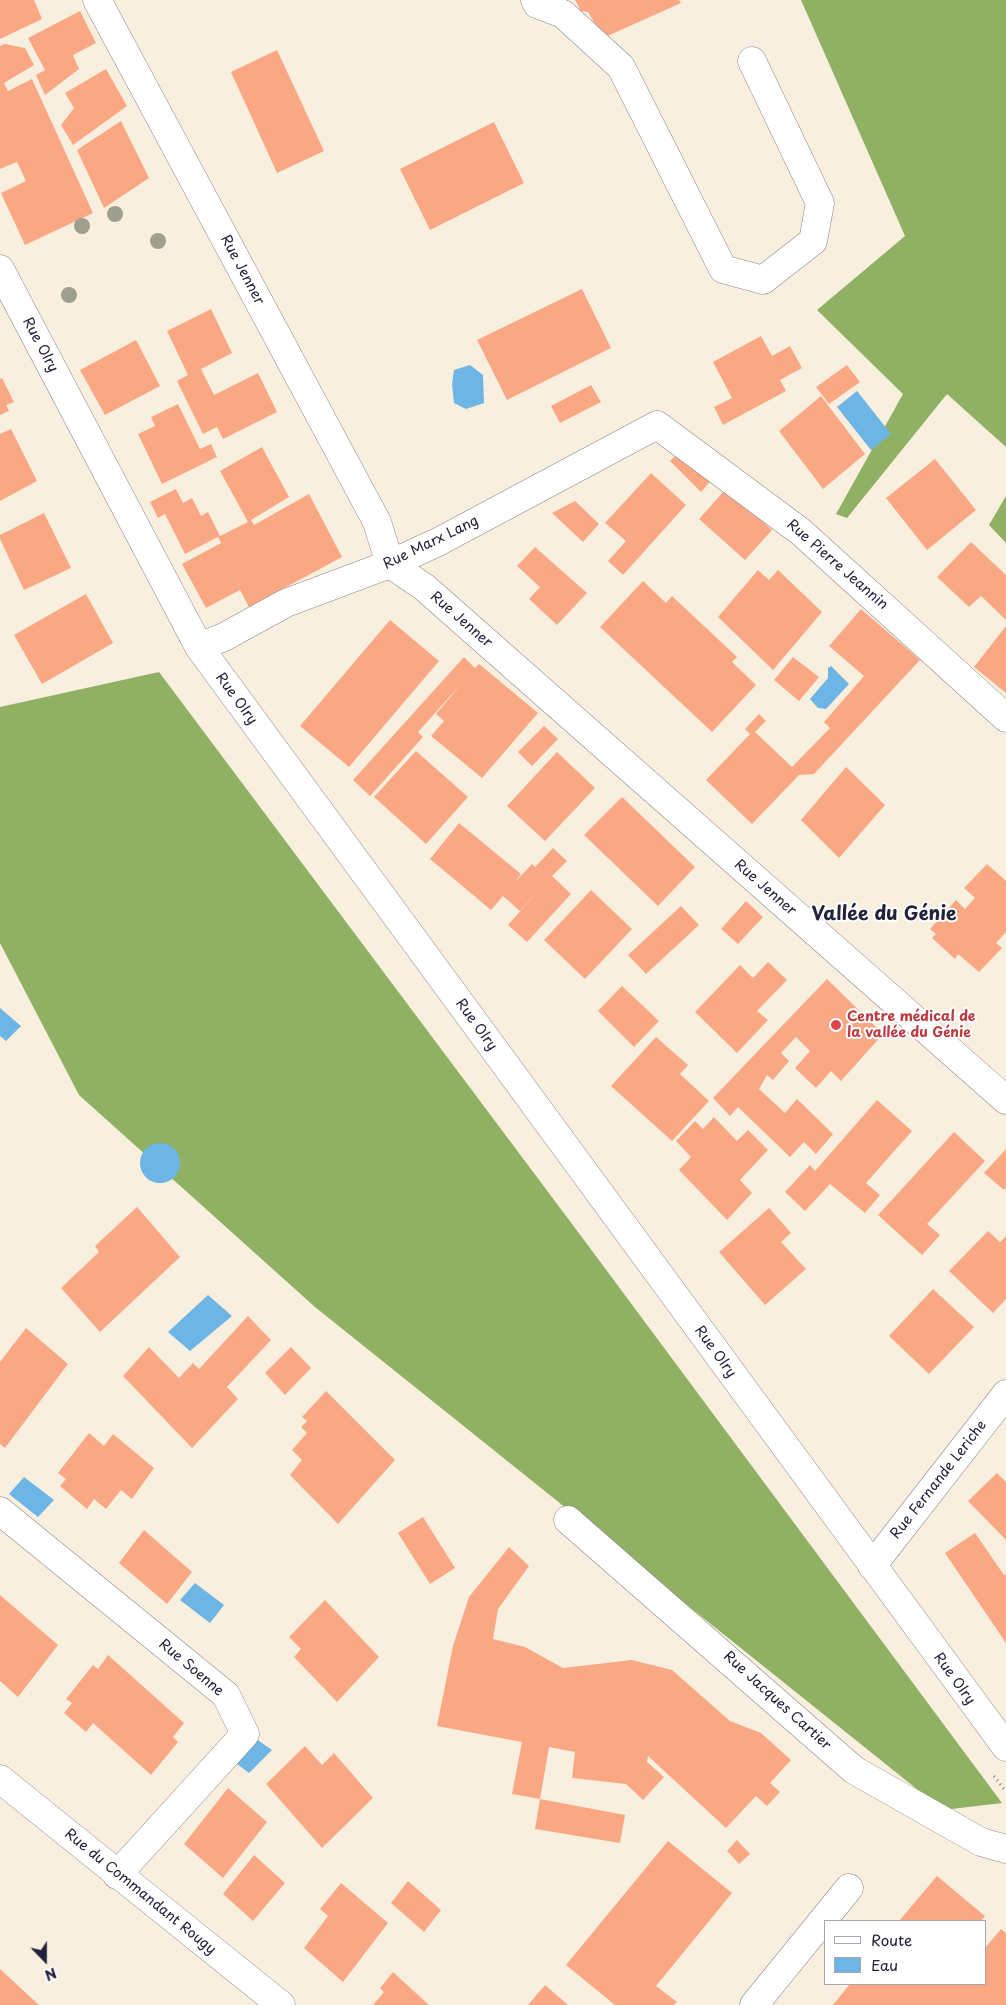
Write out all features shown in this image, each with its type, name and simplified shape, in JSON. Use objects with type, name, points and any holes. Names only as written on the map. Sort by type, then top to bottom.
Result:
[{"type":"street","name":"Rue Jenner","points":[[97,0],[378,522],[390,564],[424,587],[1006,1100]]},
{"type":"street","points":[[535,0],[537,4],[563,14],[622,67],[723,269],[763,280],[814,241],[820,203],[752,61]]},
{"type":"street","name":"Rue Olry","points":[[0,269],[199,647],[872,1566],[1005,1743]]},
{"type":"street","name":"Rue Marx Lang","points":[[199,647],[224,637],[286,603],[390,564],[438,542],[657,425]]},
{"type":"street","name":"Rue Pierre Jeannin","points":[[657,425],[801,532],[1006,718]]},
{"type":"street","name":"Rue Fernande Leriche","points":[[872,1566],[1006,1394]]},
{"type":"street","name":"Rue Soenne","points":[[0,1511],[226,1695],[245,1734],[117,1875]]},
{"type":"street","name":"Rue Jacques Cartier","points":[[568,1520],[854,1770],[981,1842],[1006,1849]]},
{"type":"street","name":"Rue du Commandant Rougy","points":[[0,1779],[281,2005]]},
{"type":"street","points":[[754,2005],[849,1888]]},
{"type":"green space","points":[[801,0],[1006,0],[1006,447],[947,394],[847,518],[836,514],[903,394],[817,310],[905,236]]},
{"type":"green space","points":[[1006,496],[1006,543],[989,525]]},
{"type":"green space","points":[[159,672],[1002,1803],[943,1810],[315,1307],[79,1095],[0,943],[0,707]]},
{"type":"water","points":[[470,365],[483,375],[484,403],[466,409],[454,403],[452,384],[454,370]]},
{"type":"water","points":[[857,391],[891,434],[871,450],[837,407]]},
{"type":"water","points":[[831,666],[849,684],[826,709],[818,708],[810,699],[828,678],[828,668]]},
{"type":"water","points":[[0,1008],[21,1026],[6,1041],[0,1036]]},
{"type":"water","points":[[164,1143],[171,1146],[177,1152],[180,1163],[179,1171],[171,1180],[164,1183],[156,1183],[149,1180],[141,1171],[140,1159],[143,1152],[152,1144]]},
{"type":"water","points":[[208,1295],[232,1316],[190,1351],[168,1332]]},
{"type":"water","points":[[24,1477],[54,1500],[38,1517],[9,1494]]},
{"type":"water","points":[[195,1583],[224,1605],[210,1623],[180,1600]]},
{"type":"water","points":[[249,1734],[272,1750],[249,1773],[228,1757]]},
{"type":"building","points":[[0,0],[34,0],[42,19],[0,39]]},
{"type":"building","points":[[575,0],[679,0],[681,3],[603,38],[588,12],[581,11]]},
{"type":"building","points":[[80,11],[96,43],[73,55],[79,69],[45,95],[36,75],[45,70],[28,38]]},
{"type":"building","points":[[5,44],[25,48],[34,65],[4,83],[8,91],[32,79],[93,213],[25,245],[1,193],[26,181],[17,162],[0,169],[0,46]]},
{"type":"building","points":[[277,50],[324,151],[277,173],[231,72]]},
{"type":"building","points":[[106,69],[127,106],[73,145],[61,125],[74,108],[65,93]]},
{"type":"building","points":[[121,121],[149,178],[104,208],[77,150]]},
{"type":"building","points":[[494,122],[524,183],[430,230],[400,169]]},
{"type":"building","points":[[582,289],[611,348],[507,400],[477,340]]},
{"type":"building","points":[[211,309],[232,353],[201,369],[214,395],[258,373],[277,412],[223,439],[217,427],[203,434],[177,381],[188,375],[167,331]]},
{"type":"building","points":[[761,336],[772,356],[790,346],[802,368],[780,380],[786,391],[723,425],[714,407],[732,398],[713,362]]},
{"type":"building","points":[[136,340],[160,386],[105,415],[80,370]]},
{"type":"building","points":[[847,365],[860,382],[829,404],[816,387]]},
{"type":"building","points":[[2,378],[14,402],[6,405],[9,411],[0,415],[0,379]]},
{"type":"building","points":[[591,385],[601,402],[560,423],[551,406]]},
{"type":"building","points":[[821,396],[865,454],[823,489],[779,431]]},
{"type":"building","points":[[178,404],[200,449],[211,444],[217,457],[162,484],[138,434],[155,426],[151,417]]},
{"type":"building","points":[[11,429],[37,481],[0,501],[0,434]]},
{"type":"building","points":[[262,447],[289,497],[251,520],[254,525],[309,494],[342,557],[249,607],[240,590],[206,608],[182,564],[221,543],[218,537],[185,554],[165,514],[158,518],[150,502],[176,489],[183,503],[192,498],[201,516],[208,512],[220,536],[248,522],[220,471]]},
{"type":"building","points":[[684,447],[715,476],[701,492],[670,461]]},
{"type":"building","points":[[935,459],[976,510],[927,550],[886,498]]},
{"type":"building","points":[[651,473],[686,505],[623,575],[608,561],[626,541],[605,523]]},
{"type":"building","points":[[726,489],[772,530],[745,560],[699,519]]},
{"type":"building","points":[[575,501],[599,524],[583,542],[552,513]]},
{"type":"building","points":[[44,513],[71,568],[24,590],[0,539],[0,535]]},
{"type":"building","points":[[971,542],[1006,575],[1006,620],[981,596],[969,607],[937,577]]},
{"type":"building","points":[[535,547],[587,593],[557,625],[529,599],[540,587],[517,566]]},
{"type":"building","points":[[758,570],[769,580],[778,570],[822,612],[773,670],[718,617]]},
{"type":"building","points":[[643,581],[666,603],[672,596],[737,657],[732,662],[756,685],[712,732],[600,627]]},
{"type":"building","points":[[86,594],[113,643],[42,684],[14,635]]},
{"type":"building","points":[[861,609],[920,660],[814,774],[799,775],[752,824],[706,780],[750,734],[745,729],[759,714],[766,721],[755,732],[792,767],[830,728],[824,722],[864,676],[829,646]]},
{"type":"building","points":[[390,620],[439,661],[349,767],[300,726]]},
{"type":"building","points":[[1006,626],[1006,693],[974,667]]},
{"type":"building","points":[[464,657],[475,668],[479,664],[538,713],[482,778],[431,736],[444,721],[436,714],[462,683],[418,732],[423,737],[370,796],[353,780]]},
{"type":"building","points":[[793,657],[819,677],[799,701],[774,680]]},
{"type":"building","points":[[544,726],[558,739],[532,766],[518,752]]},
{"type":"building","points":[[416,751],[468,797],[426,844],[374,797]]},
{"type":"building","points":[[557,752],[595,788],[545,841],[507,806]]},
{"type":"building","points":[[846,767],[885,805],[839,858],[801,820]]},
{"type":"building","points":[[622,797],[695,867],[658,906],[584,835]]},
{"type":"building","points":[[459,823],[521,874],[515,882],[532,864],[535,867],[553,848],[567,861],[552,876],[571,894],[527,942],[508,925],[541,888],[520,911],[503,896],[491,910],[430,859]]},
{"type":"building","points":[[987,864],[1006,881],[1006,932],[996,943],[1002,948],[979,972],[958,954],[955,959],[932,938],[936,934],[930,929],[956,900],[965,909],[975,898],[964,888]]},
{"type":"building","points":[[591,890],[632,929],[585,979],[544,940]]},
{"type":"building","points":[[746,901],[763,917],[738,944],[721,929]]},
{"type":"building","points":[[681,906],[699,925],[646,974],[628,955]]},
{"type":"building","points":[[768,962],[787,980],[757,1011],[768,1020],[737,1053],[695,1012],[740,965],[753,978]]},
{"type":"building","points":[[827,979],[883,1034],[841,1081],[831,1071],[816,1088],[795,1068],[810,1051],[796,1037],[781,1053],[789,1061],[773,1080],[767,1075],[759,1089],[785,1113],[797,1099],[833,1134],[816,1154],[804,1142],[790,1157],[738,1107],[730,1116],[713,1098]]},
{"type":"building","points":[[622,986],[659,1021],[634,1047],[598,1011]]},
{"type":"building","points":[[656,1037],[688,1065],[680,1074],[709,1101],[672,1141],[611,1086]]},
{"type":"building","points":[[877,1100],[912,1131],[866,1183],[880,1195],[865,1213],[830,1184],[805,1211],[785,1192],[810,1165],[815,1171]]},
{"type":"building","points":[[714,1117],[737,1141],[748,1130],[768,1150],[740,1180],[752,1193],[727,1220],[679,1170],[691,1157],[676,1141],[695,1121],[703,1129]]},
{"type":"building","points":[[954,1132],[985,1161],[927,1224],[940,1235],[922,1255],[878,1215]]},
{"type":"building","points":[[1006,1149],[1006,1187],[1004,1190],[984,1173]]},
{"type":"building","points":[[137,1207],[180,1257],[100,1332],[61,1288],[99,1252],[95,1246]]},
{"type":"building","points":[[769,1208],[791,1233],[781,1242],[806,1269],[765,1305],[719,1252]]},
{"type":"building","points":[[988,1231],[1000,1242],[1006,1236],[1006,1299],[993,1313],[949,1271]]},
{"type":"building","points":[[933,1289],[974,1327],[929,1374],[889,1336]]},
{"type":"building","points":[[248,1316],[271,1340],[227,1387],[238,1399],[192,1448],[123,1376],[149,1347],[179,1378],[193,1363],[199,1369]]},
{"type":"building","points":[[26,1328],[68,1364],[5,1448],[0,1444],[0,1362]]},
{"type":"building","points":[[291,1347],[311,1368],[285,1395],[265,1373]]},
{"type":"building","points":[[326,1391],[395,1460],[338,1524],[290,1475],[302,1460],[292,1450],[307,1433],[301,1427],[307,1421],[302,1417]]},
{"type":"building","points":[[89,1433],[104,1446],[113,1434],[154,1468],[132,1499],[121,1490],[106,1509],[94,1499],[87,1509],[60,1486],[66,1479],[58,1473]]},
{"type":"building","points":[[997,1473],[1006,1482],[1006,1540],[968,1501]]},
{"type":"building","points":[[423,1517],[455,1568],[430,1584],[398,1533]]},
{"type":"building","points":[[144,1530],[192,1572],[167,1604],[119,1563]]},
{"type":"building","points":[[975,1533],[1004,1575],[1006,1574],[1006,1643],[945,1553]]},
{"type":"building","points":[[509,1547],[529,1566],[498,1609],[493,1639],[525,1647],[563,1668],[632,1660],[672,1670],[730,1721],[761,1733],[791,1760],[770,1783],[780,1792],[767,1806],[756,1796],[726,1828],[648,1756],[647,1762],[664,1777],[643,1800],[626,1784],[572,1778],[575,1752],[549,1747],[540,1799],[512,1794],[522,1742],[437,1726],[453,1646],[469,1597]]},
{"type":"building","points":[[0,1595],[58,1645],[18,1697],[0,1681]]},
{"type":"building","points":[[325,1600],[379,1657],[337,1702],[294,1657],[301,1649],[289,1637]]},
{"type":"building","points":[[108,1655],[184,1723],[173,1737],[178,1742],[151,1775],[93,1723],[86,1732],[64,1713],[72,1703],[66,1699],[93,1665],[98,1669]]},
{"type":"building","points":[[305,1746],[322,1765],[334,1753],[373,1798],[322,1848],[266,1784]]},
{"type":"building","points":[[228,1788],[267,1822],[223,1878],[184,1844]]},
{"type":"building","points":[[540,1799],[625,1815],[620,1843],[535,1829]]},
{"type":"building","points":[[737,1840],[750,1854],[739,1864],[727,1851]]},
{"type":"building","points":[[668,1841],[732,1893],[656,1986],[677,2002],[674,2005],[615,2005],[566,1965]]},
{"type":"building","points":[[254,1855],[285,1883],[253,1921],[223,1894]]},
{"type":"building","points":[[937,1876],[985,1916],[982,1920],[900,1920]]},
{"type":"building","points":[[408,1881],[441,1910],[424,1932],[391,1903]]},
{"type":"building","points":[[341,1883],[388,1923],[343,1982],[304,1948],[328,1916],[320,1909]]},
{"type":"building","points":[[1001,1929],[1006,1933],[1006,2005],[833,2005],[849,1985],[986,1985],[986,1947]]},
{"type":"building","points":[[0,1969],[39,2005],[0,2005]]},
{"type":"building","points":[[393,1972],[429,2005],[373,2005],[384,1992],[380,1988]]},
{"type":"building","points":[[545,1985],[568,2005],[528,2005]]},
{"type":"place","name":"Centre médical de la vallée du Génie","points":[[836,1025]]},
{"type":"district","name":"Vallée du Génie","points":[[884,915]]}]
